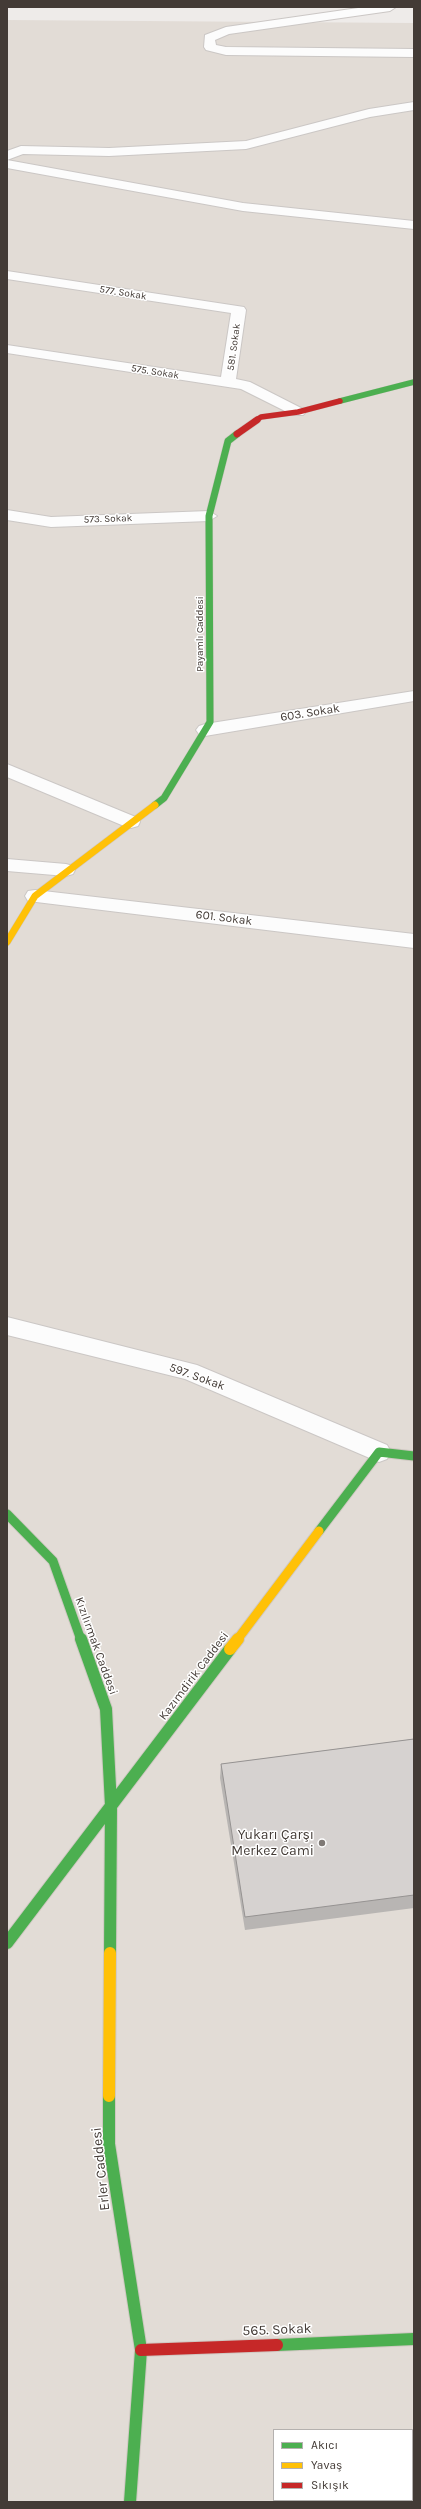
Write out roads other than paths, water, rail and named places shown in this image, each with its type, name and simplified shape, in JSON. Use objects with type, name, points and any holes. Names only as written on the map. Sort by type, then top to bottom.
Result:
[{"type":"main road","name":"Payamlı Caddesi","points":[[7,942],[35,896],[66,870],[164,798],[210,722],[209,516],[228,441],[261,417],[298,412],[414,382]]},
{"type":"main road","points":[[379,1452],[414,1456]]},
{"type":"main road","name":"Kazımdirik Caddesi","points":[[7,1943],[379,1452]]},
{"type":"main road","name":"Kızılırmak Caddesi","points":[[7,1514],[53,1561],[106,1709],[111,1806]]},
{"type":"main road","name":"Erler Caddesi","points":[[111,1806],[109,2144],[141,2350],[130,2502]]},
{"type":"main road","name":"565. Sokak","points":[[141,2350],[414,2339]]},
{"type":"street","points":[[390,7],[226,31],[209,38],[210,47],[226,51],[414,53]]},
{"type":"street","points":[[7,156],[21,150],[109,152],[246,145],[369,113],[414,106]]},
{"type":"street","points":[[7,164],[243,207],[414,225]]},
{"type":"street","name":"577. Sokak","points":[[7,275],[239,310]]},
{"type":"street","name":"581. Sokak","points":[[228,383],[239,310]]},
{"type":"street","name":"575. Sokak","points":[[7,349],[245,385],[298,412]]},
{"type":"street","name":"573. Sokak","points":[[7,515],[51,522],[209,516]]},
{"type":"street","name":"603. Sokak","points":[[205,730],[414,696]]},
{"type":"street","points":[[7,770],[131,822]]},
{"type":"street","points":[[7,865],[66,870]]},
{"type":"street","name":"601. Sokak","points":[[35,896],[414,941]]},
{"type":"street","name":"597. Sokak","points":[[7,1326],[189,1371],[379,1452]]},
{"type":"place","name":"Yukarı Çarşı Merkez Cami","points":[[322,1843]]}]
